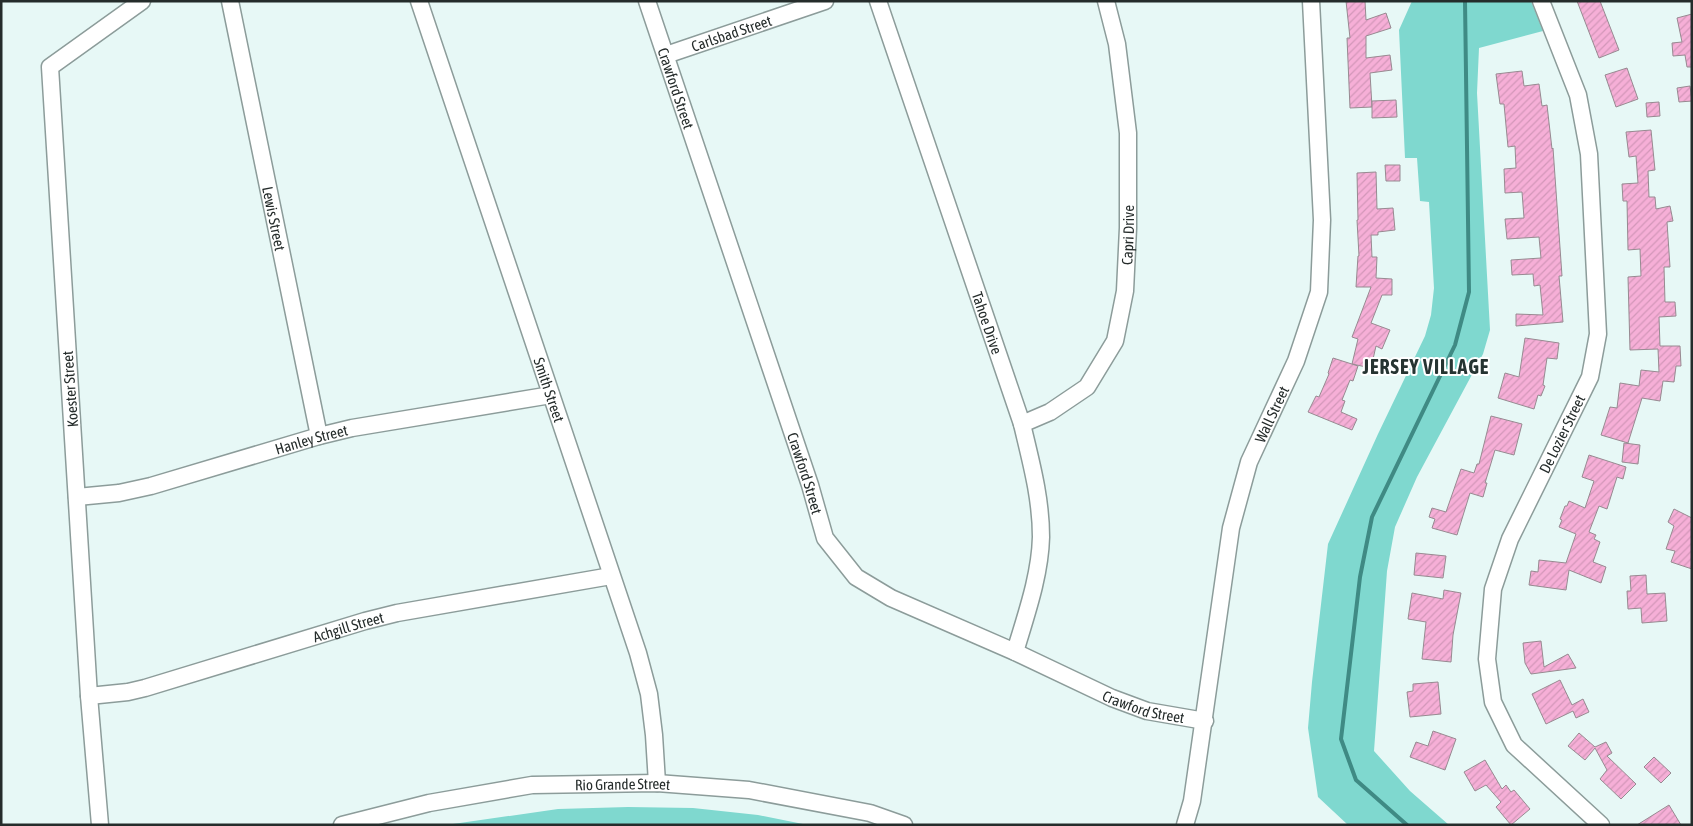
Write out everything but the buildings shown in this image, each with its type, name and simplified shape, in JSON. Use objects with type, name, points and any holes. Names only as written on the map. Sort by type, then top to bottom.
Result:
[{"type":"street","name":"Koester Street","points":[[100,825],[89,696],[50,67],[142,1]]},
{"type":"street","name":"Lewis Street","points":[[230,1],[319,436]]},
{"type":"street","name":"Smith Street","points":[[419,1],[638,653],[649,694],[657,783]]},
{"type":"street","name":"Crawford Street","points":[[647,1],[810,485],[825,538],[856,578],[891,598],[1121,701],[1147,711],[1204,721]]},
{"type":"street","name":"Carlsbad Street","points":[[666,55],[825,1]]},
{"type":"street","name":"Tahoe Drive","points":[[878,1],[1022,424],[1037,487],[1041,538],[1034,585],[1015,652]]},
{"type":"street","name":"Capri Drive","points":[[1022,424],[1050,412],[1086,386],[1116,341],[1125,291],[1128,228],[1128,133],[1117,44],[1106,1]]},
{"type":"street","name":"Wall Street","points":[[1185,825],[1192,801],[1230,528],[1249,462],[1296,361],[1319,292],[1322,220],[1311,1]]},
{"type":"street","name":"De Lozier Street","points":[[1541,1],[1578,95],[1589,154],[1598,334],[1590,377],[1510,539],[1493,589],[1487,659],[1493,702],[1514,745],[1600,825]]},
{"type":"street","name":"Hanley Street","points":[[77,497],[119,493],[151,486],[319,436],[387,422],[551,395]]},
{"type":"street","name":"Achgill Street","points":[[89,696],[128,692],[145,688],[381,617],[611,576]]},
{"type":"street","name":"Rio Grande Street","points":[[342,825],[428,803],[532,785],[657,783],[749,790],[870,813],[904,825]]},
{"type":"shaded area","points":[[1412,1],[1531,1],[1543,31],[1479,48],[1477,93],[1490,330],[1483,354],[1417,477],[1395,527],[1387,571],[1374,751],[1410,791],[1449,825],[1348,825],[1318,797],[1308,728],[1328,544],[1425,336],[1431,315],[1434,288],[1429,202],[1420,201],[1417,158],[1405,158],[1399,30]]},
{"type":"shaded area","points":[[693,808],[758,815],[808,825],[446,825],[558,809]]},
{"type":"waterway","points":[[1407,825],[1356,780],[1341,739],[1360,577],[1372,517],[1455,345],[1469,292],[1465,1]]},
{"type":"district","name":"JERSEY VILLAGE","points":[[1426,366]]}]
